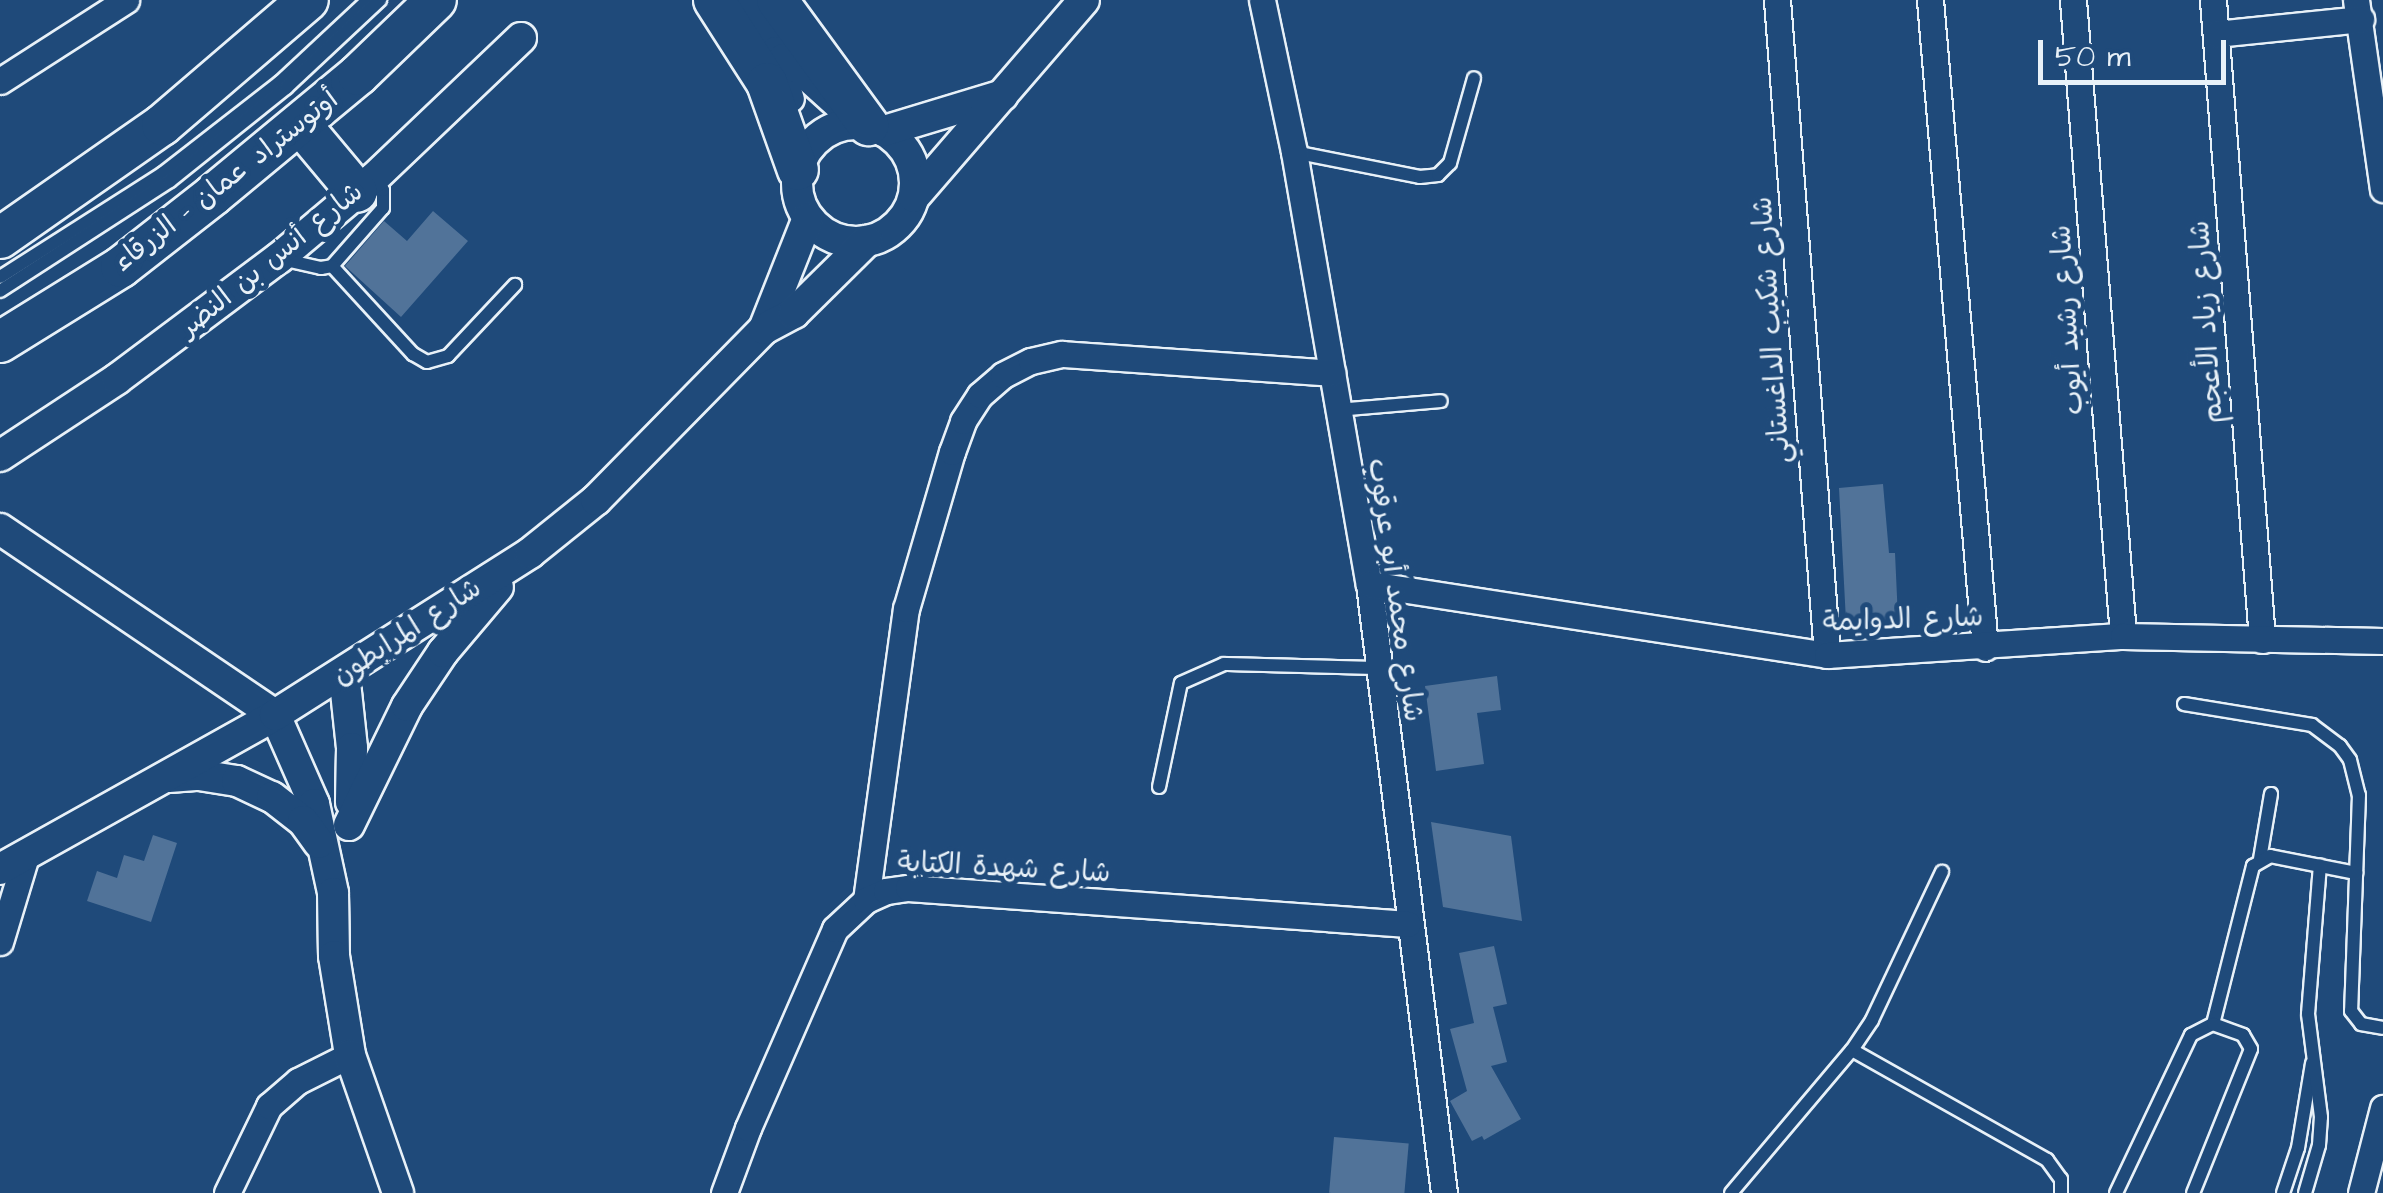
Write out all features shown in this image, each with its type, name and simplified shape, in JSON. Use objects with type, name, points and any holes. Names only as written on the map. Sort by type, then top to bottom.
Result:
[{"type":"highway","points":[[0,238],[162,125],[308,0]]},
{"type":"highway","name":"أوتوستراد عمان - الزرقاء","points":[[0,342],[121,267],[301,125],[436,0]]},
{"type":"highway","points":[[714,0],[767,83],[801,163]]},
{"type":"highway","points":[[776,0],[870,126]]},
{"type":"highway","points":[[301,125],[366,185]]},
{"type":"street","points":[[0,81],[126,0]]},
{"type":"street","points":[[745,0],[775,49],[813,89],[870,126],[911,159],[914,197]]},
{"type":"street","points":[[775,49],[801,163],[800,204],[824,233],[845,242],[867,242],[888,233],[905,218],[914,197],[1084,0]]},
{"type":"street","name":"شارع محمد أبو عرقوب","points":[[1262,0],[1294,152],[1370,584],[1408,924],[1444,1193]]},
{"type":"street","name":"شارع شكيب الداغستاني","points":[[1777,0],[1828,655]]},
{"type":"street","points":[[1930,0],[1985,648]]},
{"type":"street","name":"شارع رشيد أيوب","points":[[2073,0],[2122,636]]},
{"type":"street","name":"شارع زياد الأعجم","points":[[2213,0],[2262,640]]},
{"type":"street","points":[[2216,34],[2358,10],[2383,188]]},
{"type":"street","name":"شارع أنس بن النضر","points":[[0,456],[118,379],[278,258],[366,185],[521,38]]},
{"type":"street","points":[[801,163],[817,138],[836,127],[870,126],[1003,95]]},
{"type":"street","name":"شارع المرابطون","points":[[764,329],[808,218]]},
{"type":"street","name":"شارع المرابطون","points":[[13,862],[275,715],[530,553],[596,500],[764,329],[794,313],[867,242]]},
{"type":"street","points":[[866,900],[906,609],[962,421],[980,396],[1003,375],[1031,360],[1062,354],[1332,374]]},
{"type":"street","points":[[0,529],[275,715],[314,804],[333,893],[334,956],[350,1055],[398,1193]]},
{"type":"street","points":[[333,893],[349,825],[375,764],[425,679],[484,600],[530,553]]},
{"type":"street","name":"شارع الدوايمة","points":[[1370,584],[1828,655],[1985,648],[2122,636],[2383,641]]},
{"type":"street","points":[[344,673],[352,748],[349,825]]},
{"type":"street","points":[[161,778],[199,774],[238,781],[272,796],[302,821],[326,852]]},
{"type":"street","points":[[0,942],[13,862]]},
{"type":"street","name":"شارع شهدة الكتابة","points":[[724,1193],[748,1128],[836,930],[866,900],[908,888],[1408,924]]},
{"type":"street","points":[[227,1193],[269,1106],[298,1082],[350,1055]]},
{"type":"street","points":[[2361,1193],[2383,1108]]},
{"type":"lane","points":[[0,277],[163,173],[280,82],[368,0]]},
{"type":"lane","points":[[0,291],[184,170],[286,88],[380,0]]},
{"type":"lane","points":[[1294,152],[1420,178],[1438,176],[1450,163],[1474,78]]},
{"type":"lane","points":[[278,258],[321,268],[332,266],[383,208],[382,190],[366,185]]},
{"type":"lane","points":[[332,266],[412,354],[427,362],[448,356],[515,284]]},
{"type":"lane","points":[[1337,410],[1441,401]]},
{"type":"lane","points":[[1159,787],[1180,683],[1224,664],[1378,668]]},
{"type":"lane","points":[[2184,704],[2295,720],[2312,725],[2340,746],[2356,777],[2351,1011],[2361,1024],[2383,1028]]},
{"type":"lane","points":[[2260,859],[2272,794]]},
{"type":"lane","points":[[2214,1024],[2253,866],[2270,856],[2356,873]]},
{"type":"lane","points":[[2305,1193],[2319,1145],[2322,1117],[2312,1061],[2308,1002],[2320,865]]},
{"type":"lane","points":[[1731,1193],[1852,1050],[1872,1020],[1942,872]]},
{"type":"lane","points":[[2116,1193],[2191,1035],[2214,1024],[2243,1034],[2251,1049],[2193,1193]]},
{"type":"lane","points":[[1852,1050],[2047,1160],[2061,1179],[2061,1193]]},
{"type":"lane","points":[[2283,1193],[2298,1148],[2312,1061]]},
{"type":"building","points":[[433,211],[468,241],[401,317],[345,266],[384,221],[407,241]]},
{"type":"building","points":[[1883,484],[1889,553],[1895,553],[1898,619],[1846,621],[1839,488]]},
{"type":"building","points":[[1497,676],[1501,710],[1477,713],[1484,764],[1436,771],[1425,686]]},
{"type":"building","points":[[1431,822],[1511,836],[1522,921],[1443,907]]},
{"type":"building","points":[[153,835],[177,843],[151,922],[87,901],[97,871],[117,878],[124,855],[144,861]]},
{"type":"building","points":[[1494,946],[1507,1004],[1493,1007],[1507,1062],[1491,1066],[1521,1119],[1484,1140],[1482,1136],[1472,1141],[1450,1101],[1467,1091],[1450,1029],[1474,1023],[1459,953]]},
{"type":"building","points":[[1334,1137],[1409,1144],[1404,1193],[1329,1193]]}]
